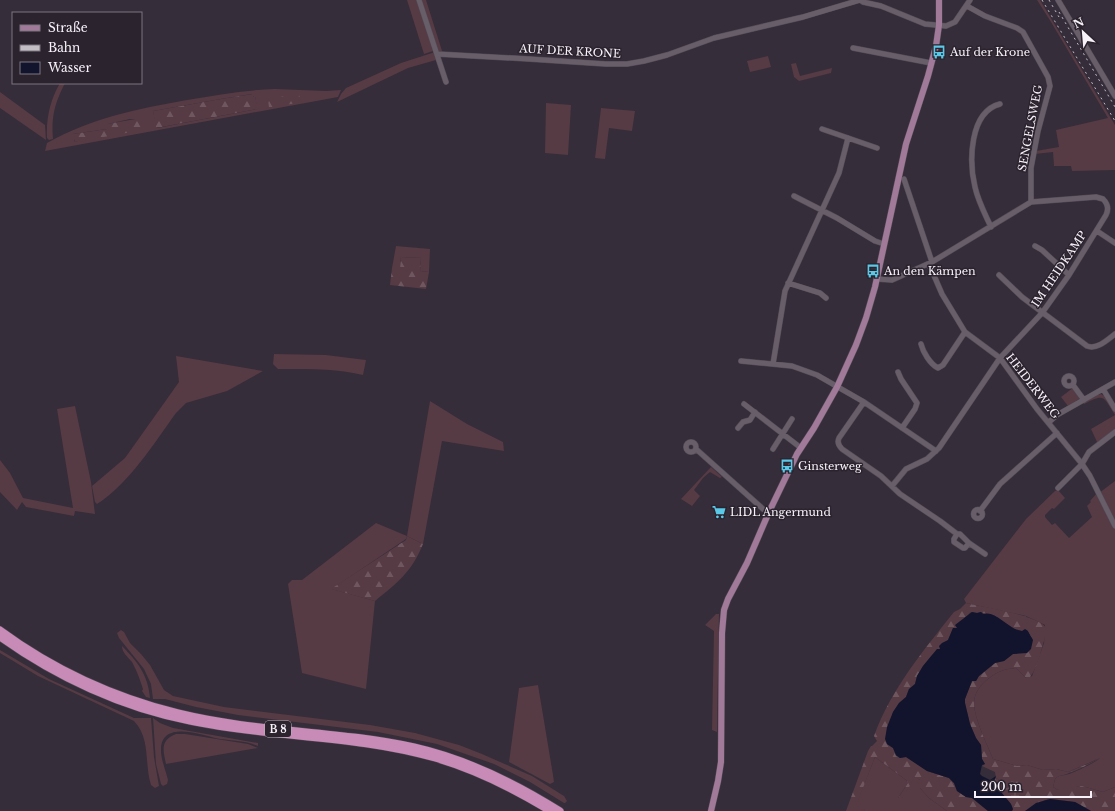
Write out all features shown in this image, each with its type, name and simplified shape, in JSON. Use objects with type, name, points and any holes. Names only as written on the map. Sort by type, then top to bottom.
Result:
[{"type":"highway","name":"B 8","points":[[0,630],[28,649],[65,670],[113,692],[140,702],[178,713],[223,722],[390,742],[436,753],[474,765],[504,779],[534,794],[560,811]]},
{"type":"highway","name":"B 8","points":[[0,637],[34,659],[78,683],[147,710],[182,720],[249,732],[364,744],[434,758],[460,766],[492,779],[550,811]]},
{"type":"main road","points":[[711,811],[720,773],[722,639],[724,610],[769,512],[801,448],[837,387],[856,345],[877,279],[906,144],[936,46],[939,25],[939,0]]},
{"type":"main road","points":[[707,811],[716,780],[720,750]]},
{"type":"street","points":[[419,0],[446,82]]},
{"type":"street","name":"AUF DER KRONE","points":[[437,54],[627,64],[667,55],[714,38],[804,17],[860,0],[881,6],[924,24],[939,25]]},
{"type":"street","points":[[878,0],[881,6]]},
{"type":"street","points":[[939,25],[948,26],[953,24],[970,0]]},
{"type":"street","points":[[1060,1],[1115,96]]},
{"type":"street","name":"SENGELSWEG","points":[[967,6],[985,16],[1017,28],[1023,32],[1049,82],[1049,91],[1030,168],[1031,202]]},
{"type":"street","points":[[853,48],[931,63]]},
{"type":"street","points":[[992,227],[975,188],[972,175],[973,147],[979,121],[990,109],[1000,104]]},
{"type":"street","points":[[822,129],[877,148]]},
{"type":"street","points":[[773,364],[783,299],[788,282],[823,211],[839,174],[848,138]]},
{"type":"street","name":"HEIDERWEG","points":[[904,179],[930,263],[942,294],[965,332],[1000,358],[1082,464],[1090,476],[1115,526]]},
{"type":"street","points":[[794,196],[875,241],[884,244]]},
{"type":"street","name":"IM HEIDKAMP","points":[[1000,358],[1042,313],[1069,275],[1108,211],[1103,199],[1096,197],[1031,202]]},
{"type":"street","points":[[877,279],[892,280],[930,263],[992,227],[1031,202]]},
{"type":"street","points":[[1097,231],[1115,242]]},
{"type":"street","points":[[1035,246],[1042,250],[1069,275]]},
{"type":"street","points":[[999,274],[1017,293],[1089,347],[1096,347],[1115,334]]},
{"type":"street","points":[[788,282],[820,293],[826,298]]},
{"type":"street","points":[[921,344],[922,350],[933,365],[938,368],[943,365],[965,332]]},
{"type":"street","points":[[892,486],[906,469],[927,459],[936,451],[1000,358]]},
{"type":"street","points":[[741,360],[792,366],[805,370],[864,402],[936,451]]},
{"type":"street","points":[[898,372],[917,404],[915,410],[902,428]]},
{"type":"street","points":[[1049,422],[1058,415],[1115,382]]},
{"type":"street","points":[[1073,384],[1084,400]]},
{"type":"street","points":[[1103,389],[1115,409]]},
{"type":"street","points":[[864,402],[839,438],[839,446],[881,476],[900,494],[957,534],[960,534],[969,543],[985,554]]},
{"type":"street","points":[[744,404],[801,448]]},
{"type":"street","points":[[738,428],[743,422],[750,420],[755,412]]},
{"type":"street","points":[[773,449],[792,419]]},
{"type":"street","points":[[1058,488],[1082,464],[1089,452],[1115,432]]},
{"type":"street","points":[[980,511],[1000,484],[1057,433]]},
{"type":"street","points":[[696,449],[763,509],[769,512]]},
{"type":"street","points":[[957,534],[954,538],[954,542],[963,548],[965,548],[969,543]]},
{"type":"green space","points":[[407,0],[418,0],[433,51],[424,54]]},
{"type":"green space","points":[[420,0],[426,0],[443,54],[437,50]]},
{"type":"green space","points":[[1037,0],[1040,0],[1115,125],[1115,170],[1072,171],[1071,166],[1054,166],[1053,152],[1035,154],[1036,151],[1059,147],[1056,130],[1108,118]]},
{"type":"green space","points":[[435,52],[436,60],[408,68],[337,102],[346,88],[401,63]]},
{"type":"green space","points":[[768,56],[771,67],[750,72],[747,61]]},
{"type":"green space","points":[[796,63],[800,76],[832,68],[831,73],[799,81],[794,77],[791,64]]},
{"type":"green space","points":[[60,84],[65,84],[54,110],[53,139],[49,140],[47,138],[48,117],[54,96]]},
{"type":"green space","points":[[264,90],[341,90],[338,97],[45,151],[47,143],[64,134],[98,121],[132,111],[231,93]],"holes":[[[252,94],[253,97],[255,96],[257,109],[157,128],[153,111]],[[130,119],[141,119],[75,142],[73,134],[107,129],[108,124]]]},
{"type":"green space","points":[[0,92],[45,125],[46,140],[0,108]]},
{"type":"green space","points":[[253,94],[253,97],[255,96],[258,109],[156,128],[153,111]]},
{"type":"green space","points":[[299,95],[300,98],[317,95],[318,99],[269,108],[268,99]]},
{"type":"green space","points":[[546,103],[571,105],[568,155],[545,153]]},
{"type":"green space","points":[[601,108],[635,111],[632,131],[609,128],[605,159],[595,158]]},
{"type":"green space","points":[[141,118],[143,130],[75,142],[73,139],[73,134],[107,129],[107,124]]},
{"type":"green space","points":[[396,246],[430,249],[429,272],[420,271],[421,258],[401,257],[400,268],[392,268]]},
{"type":"green space","points":[[401,257],[421,258],[420,271],[429,272],[426,289],[390,285],[392,268],[400,268]]},
{"type":"green space","points":[[274,354],[326,355],[366,360],[363,375],[331,370],[278,369],[273,364]]},
{"type":"green space","points":[[176,356],[263,371],[227,391],[186,403],[176,413],[130,475],[108,496],[97,504],[95,502],[92,486],[125,458],[179,382]]},
{"type":"green space","points":[[1074,387],[1079,399],[1068,406],[1061,397]]},
{"type":"green space","points":[[1101,394],[1106,397],[1115,412],[1115,415],[1103,398],[1096,398],[1084,404],[1083,403]]},
{"type":"green space","points":[[430,401],[467,424],[503,442],[504,451],[442,441],[423,544],[407,536]]},
{"type":"green space","points":[[75,406],[91,482],[95,514],[75,511],[74,516],[26,507],[22,502],[17,510],[0,492],[0,460],[10,473],[23,498],[73,508],[57,409]]},
{"type":"green space","points":[[1115,415],[1115,431],[1098,444],[1091,429]]},
{"type":"green space","points":[[711,467],[722,477],[720,478],[710,472],[703,478],[694,490],[700,496],[692,506],[681,499]]},
{"type":"green space","points":[[1115,481],[1115,524],[1099,493]]},
{"type":"green space","points":[[1058,490],[1065,498],[1054,509],[1052,508],[1045,515],[1045,517],[1052,525],[1055,523],[1069,538],[1092,517],[1087,506],[1097,493],[1115,528],[1115,787],[1103,792],[1082,786],[1058,790],[1053,787],[1055,779],[1058,776],[1077,771],[1100,758],[1068,772],[1056,769],[1043,770],[1027,765],[1017,766],[993,759],[981,731],[976,716],[974,703],[975,696],[980,686],[998,672],[1016,668],[1026,678],[1032,676],[1044,643],[1045,625],[1026,616],[966,603],[964,599],[1026,519],[1055,491]]},
{"type":"green space","points":[[376,523],[407,536],[406,539],[332,589],[375,601],[366,689],[302,673],[288,584],[292,580],[302,580]]},
{"type":"green space","points":[[407,536],[423,544],[409,570],[375,601],[331,589],[406,540]]},
{"type":"green space","points":[[966,603],[1023,616],[1042,624],[1047,629],[1035,669],[1029,678],[1026,678],[1016,668],[998,672],[980,686],[974,699],[976,716],[993,759],[1017,766],[1027,765],[1043,770],[1056,769],[1068,772],[1094,761],[1110,752],[1080,769],[1058,776],[1055,779],[1053,787],[1058,790],[1060,788],[1082,786],[1103,792],[1115,787],[1115,811],[1091,811],[1075,802],[1050,799],[1045,800],[1025,811],[1012,811],[1013,809],[1001,781],[996,778],[995,772],[982,766],[985,764],[982,759],[981,745],[970,724],[965,699],[972,681],[976,681],[979,676],[995,663],[1004,661],[1013,654],[1027,652],[1022,631],[1015,629],[992,614],[971,612],[957,628],[953,628],[948,640],[923,666],[917,676],[915,684],[909,689],[906,697],[899,703],[893,712],[887,744],[893,748],[896,756],[900,758],[906,757],[927,771],[949,778],[954,783],[957,791],[966,797],[972,798],[988,811],[947,811],[929,798],[920,788],[920,780],[915,777],[902,799],[898,798],[908,783],[875,757],[856,806],[865,811],[846,811],[868,751],[877,741],[874,736],[889,702],[931,641],[954,612]]},
{"type":"green space","points":[[716,614],[719,614],[717,732],[712,730],[714,631],[705,625]]},
{"type":"green space","points":[[121,630],[124,632],[130,643],[150,665],[164,690],[173,696],[224,707],[370,725],[415,733],[459,745],[532,776],[564,796],[567,801],[564,803],[530,782],[494,764],[437,744],[378,732],[238,715],[165,699],[153,699],[151,684],[144,669],[119,638],[117,633]]},
{"type":"green space","points":[[122,646],[141,669],[147,682],[150,698],[146,697],[142,691],[143,689],[132,662],[124,653]]},
{"type":"green space","points":[[0,650],[49,679],[134,718],[151,718],[154,757],[159,786],[155,788],[151,785],[145,743],[139,728],[134,721],[38,676],[0,653]]},
{"type":"green space","points":[[538,685],[554,782],[550,784],[509,762],[519,688]]},
{"type":"green space","points":[[153,718],[160,723],[173,728],[258,743],[258,746],[191,732],[174,732],[167,735],[163,741],[161,750],[168,780],[167,784],[163,786],[161,784],[156,764]]},
{"type":"green space","points":[[176,734],[185,734],[248,744],[258,748],[166,764],[164,754],[165,742],[171,736]]},
{"type":"green space","points":[[875,757],[908,783],[898,798],[902,798],[915,776],[920,780],[920,788],[929,798],[947,811],[865,811],[855,807]]},
{"type":"green space","points":[[996,778],[1001,781],[1008,779],[1023,786],[1013,809],[994,780]]},
{"type":"water","points":[[972,612],[981,612],[983,614],[993,615],[1017,630],[1022,631],[1025,629],[1028,631],[1033,640],[1031,649],[1027,653],[1013,654],[1004,661],[995,663],[979,676],[976,681],[972,681],[965,699],[970,724],[981,745],[982,759],[985,764],[982,765],[980,774],[990,780],[996,776],[994,781],[997,783],[1001,792],[1011,804],[1013,809],[1012,811],[988,811],[972,798],[966,797],[957,791],[954,783],[949,778],[927,771],[906,757],[900,758],[896,755],[893,748],[887,744],[885,739],[887,727],[893,712],[899,703],[906,697],[909,689],[915,684],[917,676],[923,666],[937,649],[940,649],[939,646],[948,640],[953,628],[957,628],[955,625]]},
{"type":"water","points":[[1050,799],[1075,802],[1091,811],[1025,811],[1036,803]]},
{"type":"railway","points":[[1042,0],[1115,121]]},
{"type":"railway","points":[[1049,0],[1059,17]]},
{"type":"railway","points":[[1059,12],[1115,107]]},
{"type":"place","name":"Auf der Krone","points":[[939,52]]},
{"type":"place","name":"An den Kämpen","points":[[873,271]]},
{"type":"place","name":"Ginsterweg","points":[[787,466]]},
{"type":"place","name":"LIDL Angermund","points":[[719,512]]}]
